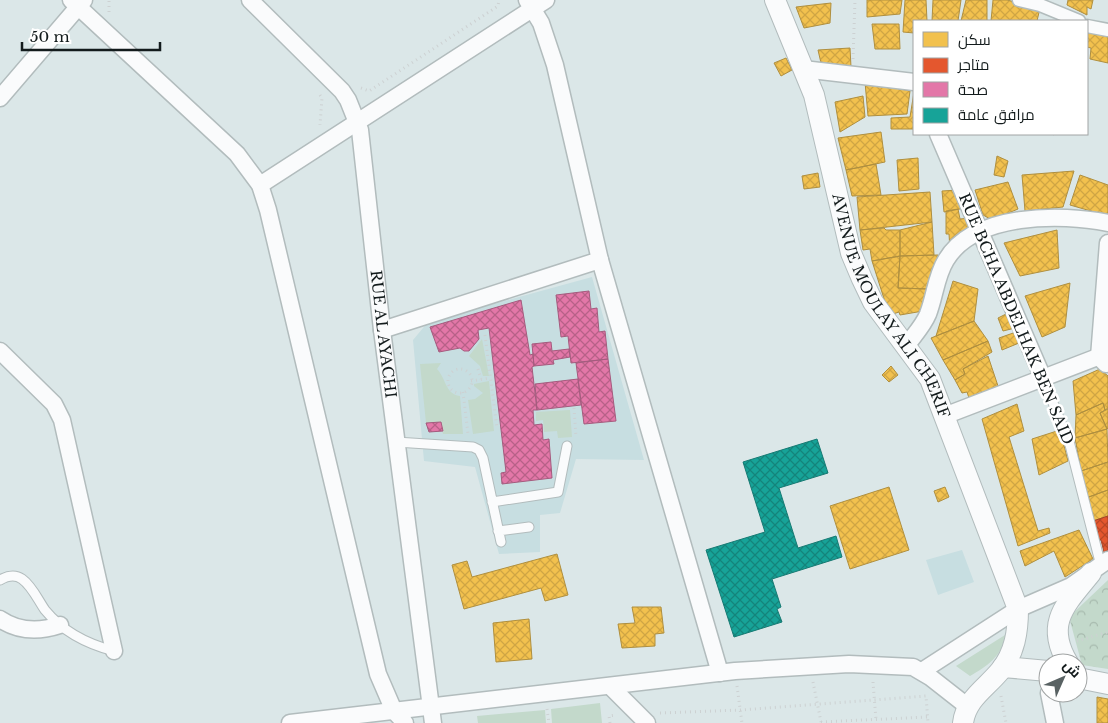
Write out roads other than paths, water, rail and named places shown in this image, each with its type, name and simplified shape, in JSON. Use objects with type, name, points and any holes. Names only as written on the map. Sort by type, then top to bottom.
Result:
[{"type":"street","name":"RUE AL AYACHI","points":[[250,0],[335,82],[348,100],[357,120],[363,146],[382,330],[431,715]]},
{"type":"street","name":"AVENUE MOULAY ALI CHERIF","points":[[775,0],[821,120],[852,253],[873,302],[930,379],[1018,609]]},
{"type":"street","points":[[1019,0],[1040,5],[1076,20]]},
{"type":"street","points":[[0,98],[78,2],[237,154],[260,185],[268,210],[378,674],[399,717]]},
{"type":"street","points":[[260,185],[536,3],[556,65],[600,260],[728,672]]},
{"type":"street","points":[[1088,26],[1108,30]]},
{"type":"street","points":[[803,69],[913,82]]},
{"type":"street","name":"RUE BCHA ABDELHAK BEN SAID","points":[[938,135],[981,230],[1043,378]]},
{"type":"street","points":[[907,346],[928,314],[946,259],[957,247],[981,230],[995,225],[1059,218],[1087,219],[1108,223]]},
{"type":"street","points":[[944,416],[1043,378],[1105,359],[1108,243]]},
{"type":"street","points":[[382,330],[600,260]]},
{"type":"street","points":[[0,351],[54,404],[62,420],[114,650]]},
{"type":"street","points":[[922,671],[1018,609],[1071,586],[1100,566]]},
{"type":"street","points":[[1064,653],[1056,633],[1061,612],[1100,566]]},
{"type":"street","points":[[290,723],[431,715],[610,686],[728,672],[871,664],[904,666],[922,671],[965,715],[1003,667],[1016,639],[1018,609]]},
{"type":"street","points":[[0,619],[26,630],[49,629],[60,625]]},
{"type":"street","points":[[1003,667],[1038,674]]},
{"type":"street","points":[[1088,680],[1108,684]]},
{"type":"street","points":[[610,686],[643,718]]},
{"type":"street","points":[[1051,703],[1054,723]]},
{"type":"lane","name":"RUE BCHA ABDELHAK BEN SAID","points":[[1043,378],[1070,445],[1100,566]]},
{"type":"lane","points":[[396,442],[476,448],[482,455],[500,542]]},
{"type":"lane","points":[[492,502],[558,492],[568,443]]},
{"type":"lane","points":[[498,531],[529,526]]},
{"type":"lane","points":[[0,580],[12,576],[23,580],[60,625],[85,642],[114,650]]}]
